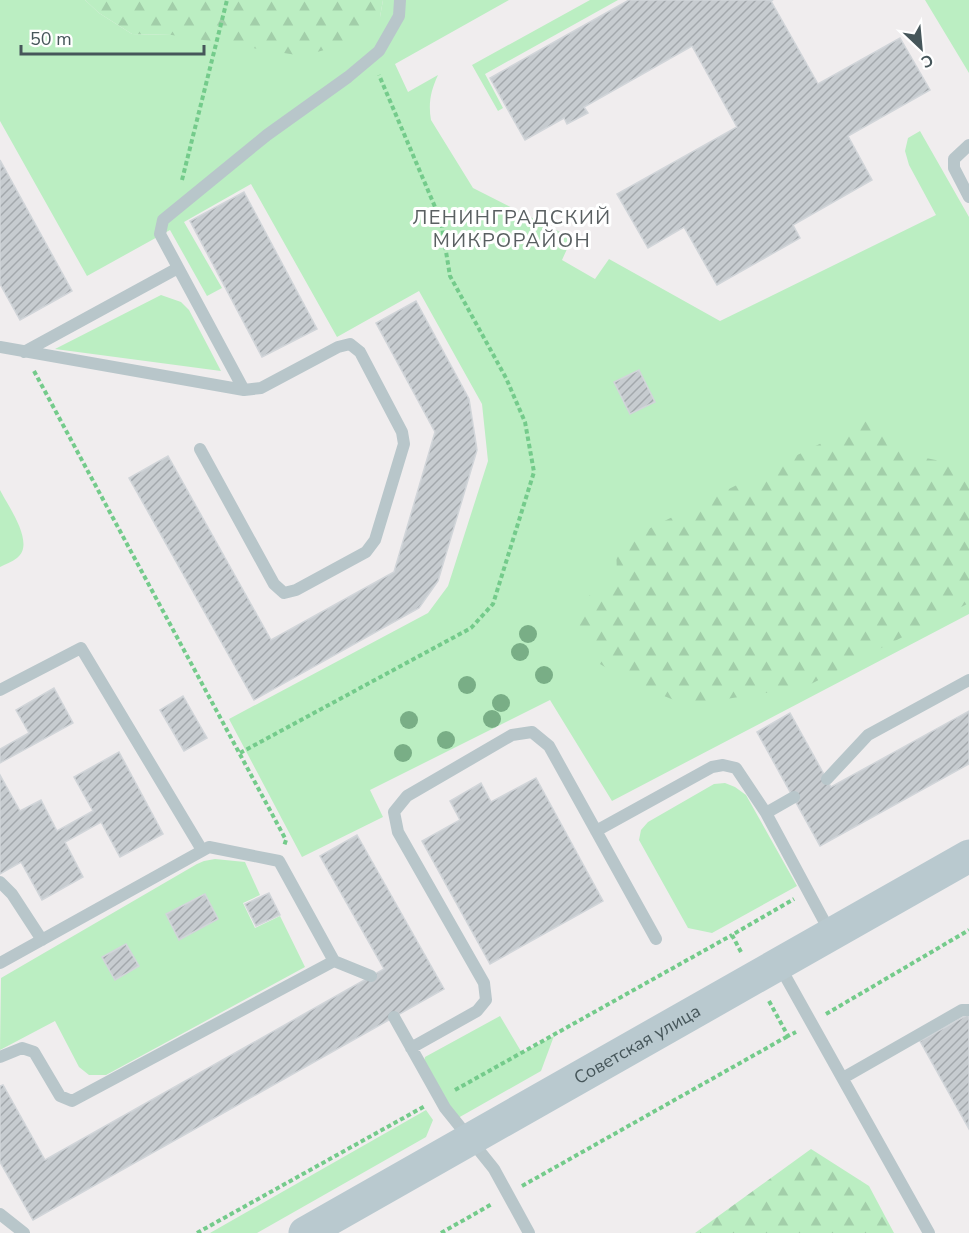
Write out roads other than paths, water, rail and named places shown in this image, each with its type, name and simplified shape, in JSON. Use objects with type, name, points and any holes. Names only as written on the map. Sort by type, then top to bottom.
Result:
[{"type":"street","name":"Советская улица","points":[[305,1233],[969,856]]},
{"type":"lane","points":[[244,390],[160,234],[163,220],[267,135],[348,77],[379,51],[399,16],[400,0]]},
{"type":"lane","points":[[969,145],[954,159],[954,168],[969,197]]},
{"type":"lane","points":[[24,352],[178,268]]},
{"type":"lane","points":[[0,347],[244,390],[261,388],[338,346],[350,344],[360,352],[402,432],[404,444],[375,540],[371,546],[366,552],[296,590],[284,593],[274,584],[200,449]]},
{"type":"lane","points":[[0,690],[81,648],[202,850]]},
{"type":"lane","points":[[827,779],[868,735],[969,680]]},
{"type":"lane","points":[[411,1048],[477,1011],[486,1000],[484,983],[398,832],[394,812],[406,796],[512,735],[532,732],[549,746],[656,939]]},
{"type":"lane","points":[[596,831],[712,767],[723,765],[736,768],[766,813],[831,934]]},
{"type":"lane","points":[[766,813],[794,797]]},
{"type":"lane","points":[[0,963],[208,846],[279,861],[334,961],[371,976]]},
{"type":"lane","points":[[0,882],[12,894],[42,940]]},
{"type":"lane","points":[[0,1057],[22,1048],[34,1052],[60,1096],[72,1101],[334,961]]},
{"type":"lane","points":[[779,964],[929,1233]]},
{"type":"lane","points":[[843,1078],[962,1010],[969,1010]]},
{"type":"lane","points":[[394,1017],[439,1098],[494,1169],[529,1233]]},
{"type":"lane","points":[[0,1214],[24,1233]]},
{"type":"district","name":"ЛЕНИНГРАДСКИЙ МИКРОРАЙОН","points":[[512,228]]}]
